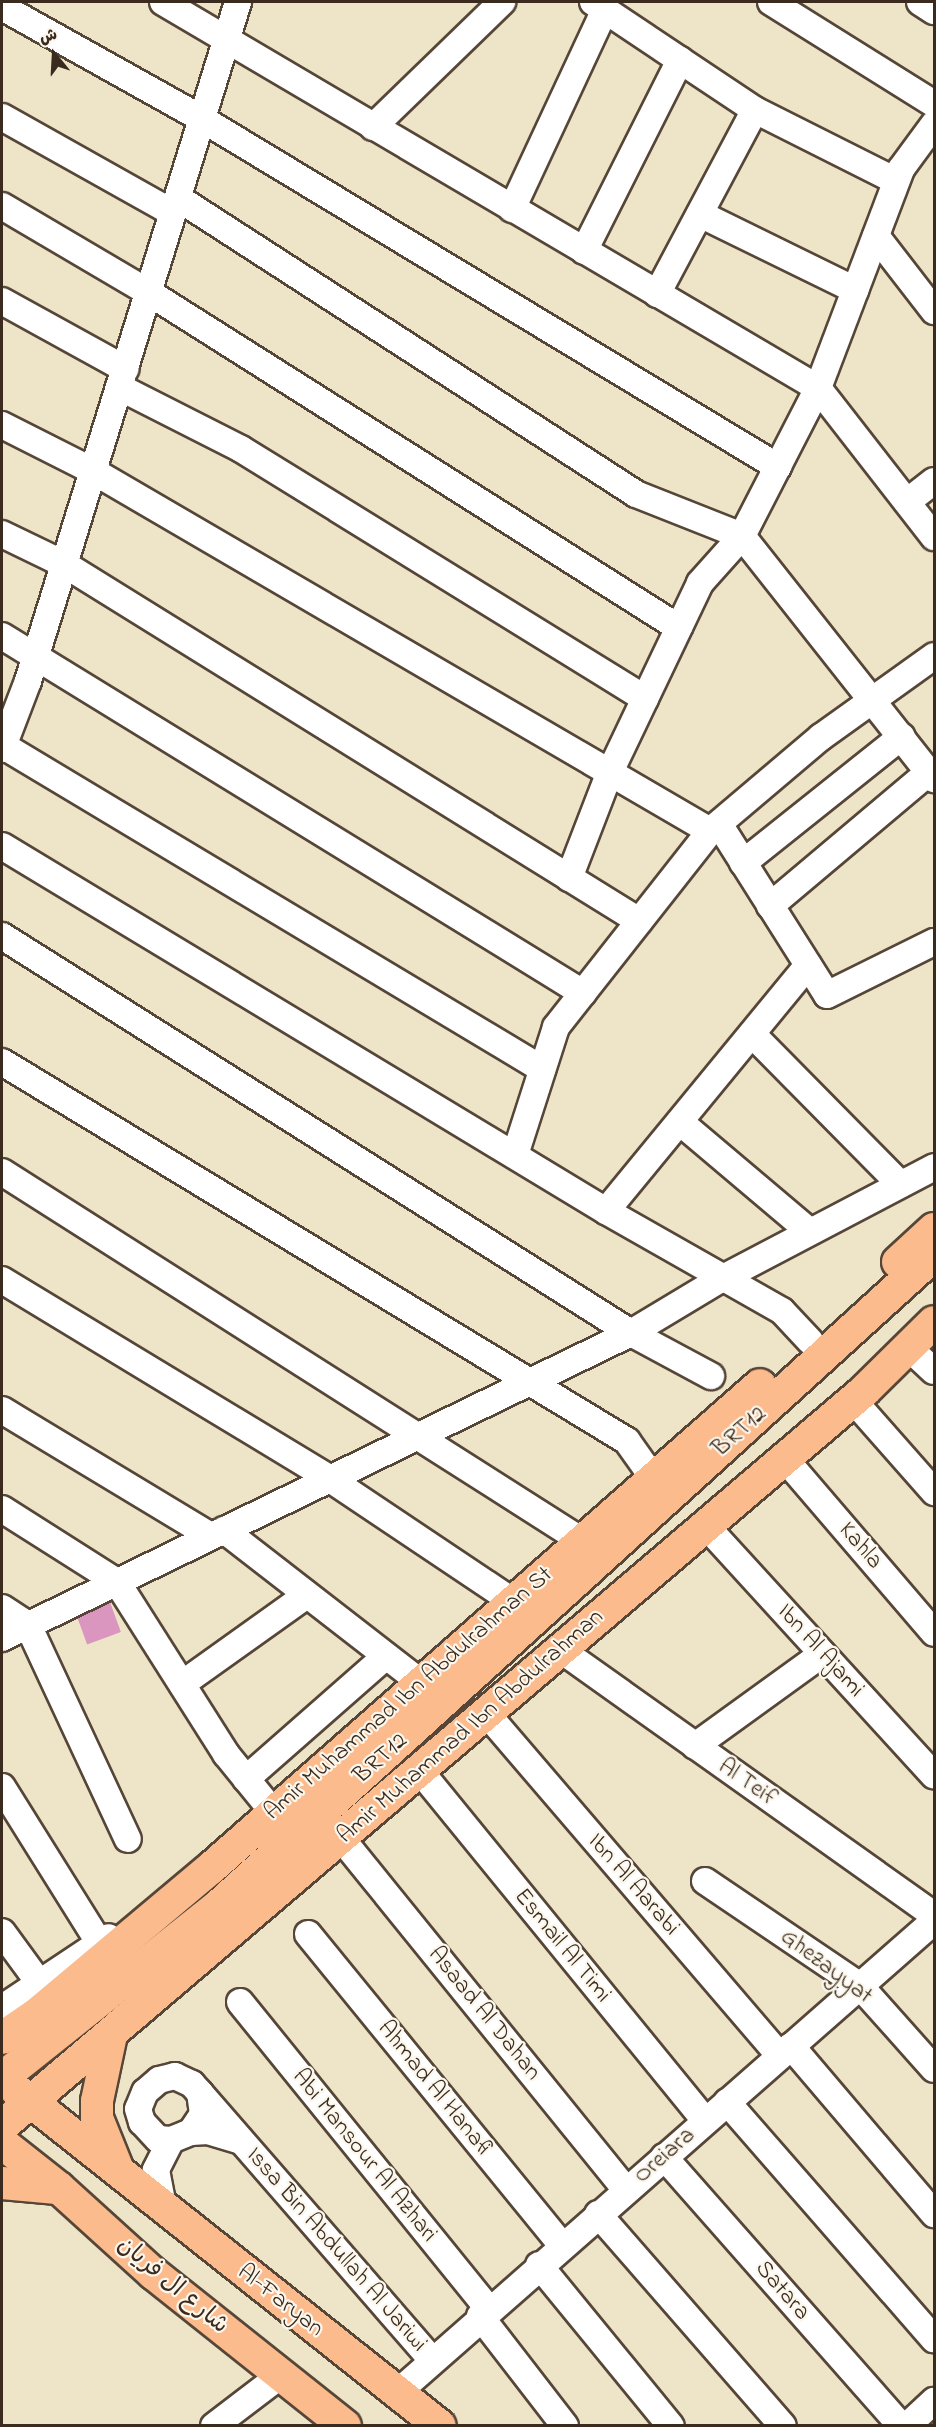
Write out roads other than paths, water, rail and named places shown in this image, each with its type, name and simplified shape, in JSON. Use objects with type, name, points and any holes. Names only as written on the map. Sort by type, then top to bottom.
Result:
[{"type":"main road","name":"Amir Muhammad Ibn Abdulrahman St","points":[[2,2038],[37,2014],[211,1868],[654,1479],[934,1229]]},
{"type":"main road","name":"BRT12","points":[[2,2077],[225,1900],[934,1255]]},
{"type":"main road","name":"Amir Muhammad Ibn Abdulrahman","points":[[2,2126],[785,1459],[853,1400],[934,1322]]},
{"type":"main road","points":[[111,2035],[97,2101],[97,2118],[121,2176]]},
{"type":"main road","points":[[2,2077],[121,2176]]},
{"type":"main road","name":"شارع ال فريان","points":[[2,2143],[59,2188],[154,2274],[345,2426]]},
{"type":"main road","name":"Al-Faryan","points":[[121,2176],[440,2426]]},
{"type":"main road","points":[[2,2183],[59,2188]]},
{"type":"street","points":[[163,2],[818,388],[934,537]]},
{"type":"street","points":[[238,2],[36,654],[2,746],[543,1069]]},
{"type":"street","points":[[373,127],[502,2]]},
{"type":"street","points":[[771,2],[934,104]]},
{"type":"street","points":[[920,2],[934,11]]},
{"type":"street","points":[[512,209],[599,6],[755,110],[896,181]]},
{"type":"street","points":[[2,7],[202,119],[778,467]]},
{"type":"street","points":[[584,251],[680,60]]},
{"type":"street","points":[[657,294],[755,110]]},
{"type":"street","points":[[2,117],[175,205],[636,494],[742,536],[874,698],[932,775],[770,906]]},
{"type":"street","points":[[569,878],[610,772],[700,583],[742,536],[778,467],[818,388],[901,169],[934,124]]},
{"type":"street","points":[[2,206],[148,292],[679,628]]},
{"type":"street","points":[[699,214],[855,290]]},
{"type":"street","points":[[876,236],[934,309]]},
{"type":"street","points":[[2,301],[122,378],[645,699]]},
{"type":"street","points":[[2,425],[93,471],[610,772],[714,827],[743,863],[827,995],[931,951]]},
{"type":"street","points":[[907,502],[934,481]]},
{"type":"street","points":[[2,534],[64,564],[639,921]]},
{"type":"street","points":[[2,636],[36,654],[583,993]]},
{"type":"street","points":[[515,1155],[556,1027],[714,827],[774,773],[934,656]]},
{"type":"street","points":[[743,863],[902,736]]},
{"type":"street","points":[[2,846],[606,1211],[721,1279],[782,1311],[810,1341]]},
{"type":"street","points":[[2,936],[631,1333],[711,1376]]},
{"type":"street","points":[[606,1211],[808,965]]},
{"type":"street","points":[[752,1034],[900,1184]]},
{"type":"street","points":[[2,1062],[627,1441],[654,1479]]},
{"type":"street","points":[[680,1122],[810,1232]]},
{"type":"street","points":[[2,1638],[631,1333],[721,1279],[934,1167]]},
{"type":"street","points":[[2,1172],[582,1541]]},
{"type":"street","points":[[2,1280],[330,1479],[514,1602]]},
{"type":"street","points":[[908,1347],[934,1371]]},
{"type":"street","points":[[853,1400],[934,1492]]},
{"type":"street","points":[[2,1410],[218,1533],[307,1595],[421,1683]]},
{"type":"street","name":"Kahla","points":[[785,1459],[934,1633]]},
{"type":"street","points":[[2,1509],[117,1582],[246,1779],[274,1813]]},
{"type":"street","name":"Ibn Al Ajami","points":[[706,1526],[934,1776]]},
{"type":"street","points":[[182,1684],[307,1595]]},
{"type":"street","points":[[2,1608],[28,1625],[128,1839]]},
{"type":"street","name":"Al Teif","points":[[561,1650],[934,1915]]},
{"type":"street","points":[[695,1746],[822,1654]]},
{"type":"street","points":[[246,1779],[386,1656]]},
{"type":"street","name":"Ibn Al Aarabi","points":[[487,1714],[785,2051],[934,2214]]},
{"type":"street","name":"Esmail Al Timi","points":[[420,1771],[705,2121]]},
{"type":"street","points":[[2,1788],[100,1944]]},
{"type":"street","name":"Asaad Al Dahan","points":[[341,1838],[626,2190]]},
{"type":"street","points":[[2,2008],[211,1868]]},
{"type":"street","name":"Ghezayyat","points":[[705,1881],[860,1986],[934,2069]]},
{"type":"street","name":"Oreiara","points":[[398,2392],[431,2359],[934,1921]]},
{"type":"street","points":[[2,1932],[40,1984]]},
{"type":"street","name":"Ahmad Al Hanafi","points":[[308,1934],[562,2245]]},
{"type":"street","name":"Abi Mansour Al Azhari","points":[[240,2002],[485,2313],[566,2426]]},
{"type":"street","points":[[185,2226],[162,2201],[156,2184],[161,2154],[181,2136],[203,2114],[200,2093],[175,2076],[159,2080],[145,2092],[138,2109],[142,2122],[158,2139],[181,2136],[208,2131],[241,2141]]},
{"type":"street","name":"Issa Bin Abdullah Al Jariwi","points":[[200,2093],[431,2359]]},
{"type":"street","points":[[727,2102],[934,2339]]},
{"type":"street","name":"Satara","points":[[664,2157],[901,2426]]},
{"type":"street","points":[[598,2214],[783,2426]]},
{"type":"street","points":[[539,2265],[671,2426]]},
{"type":"street","points":[[214,2426],[281,2375]]},
{"type":"street","points":[[907,2426],[932,2409]]}]
